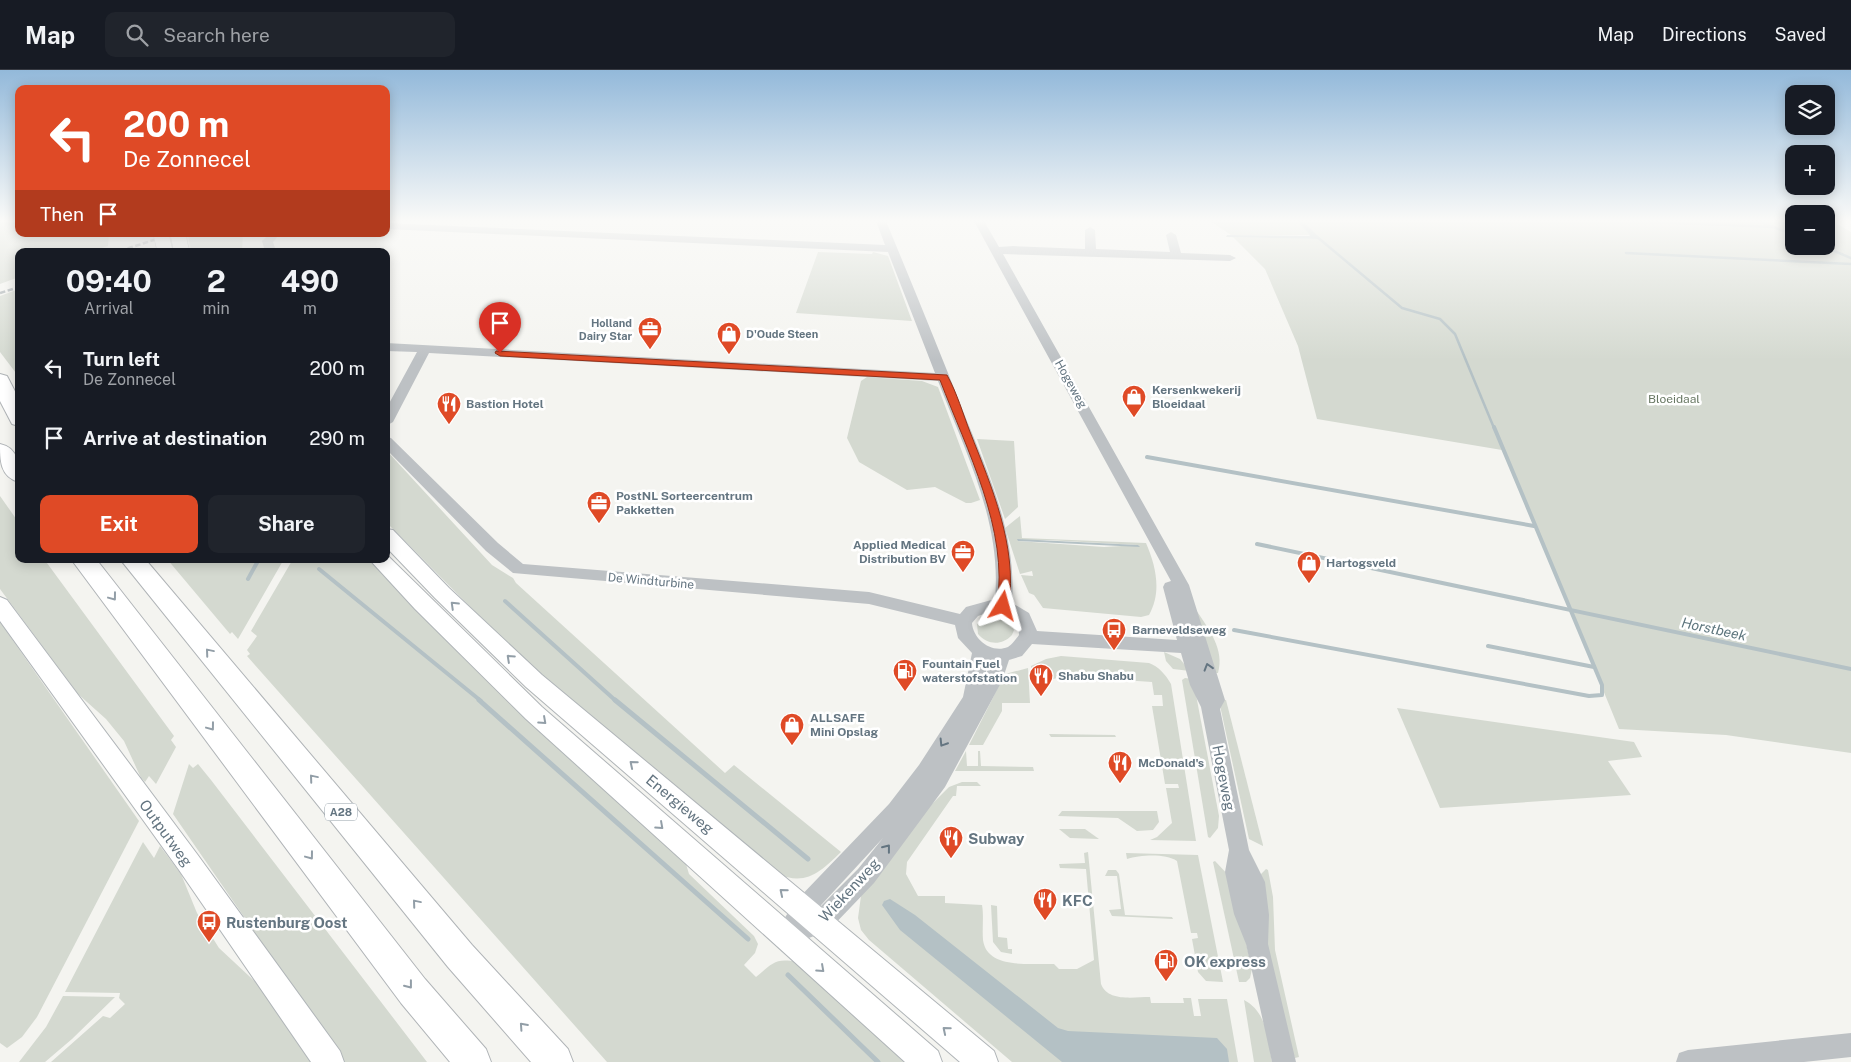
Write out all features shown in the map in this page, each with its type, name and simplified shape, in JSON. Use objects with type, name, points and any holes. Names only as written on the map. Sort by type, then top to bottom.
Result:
[{"type":"highway","points":[[0,380],[15,412]]},
{"type":"highway","points":[[0,400],[15,417]]},
{"type":"highway","points":[[0,450],[15,470]]},
{"type":"highway","points":[[86,563],[413,991],[473,1062]]},
{"type":"highway","name":"A28","points":[[135,563],[460,956],[555,1062]]},
{"type":"main road","name":"Energieweg","points":[[390,539],[449,600],[534,681],[983,1062]]},
{"type":"main road","points":[[383,563],[422,604],[534,712],[927,1062]]},
{"type":"main road","name":"Outputweg","points":[[0,605],[166,832],[329,1062]]},
{"type":"street","points":[[899,267],[989,494],[1004,555],[1006,582],[1003,606]]},
{"type":"street","name":"Hogeweg","points":[[1005,267],[1181,585],[1198,685],[1210,706],[1238,850],[1236,872],[1246,914],[1257,944],[1284,1062]]},
{"type":"street","points":[[390,347],[944,377]]},
{"type":"street","points":[[390,415],[425,349]]},
{"type":"street","name":"De Windturbine","points":[[390,445],[492,548],[519,568],[869,598],[964,621]]},
{"type":"street","points":[[1003,606],[1022,615],[1028,631],[1021,647],[1002,654],[982,652],[965,638],[963,633],[964,621],[975,610],[984,607],[1003,606]]},
{"type":"street","points":[[1028,631],[1191,642]]},
{"type":"street","name":"Wiekenweg","points":[[811,916],[926,771],[972,698],[982,652]]},
{"type":"street","name":"Wiekenweg","points":[[784,936],[866,876],[938,781],[987,694],[1002,654]]},
{"type":"street","points":[[1688,1062],[1851,1045]]},
{"type":"green space","points":[[0,267],[15,267],[15,278],[0,284]]},
{"type":"green space","points":[[812,267],[892,267],[912,321],[796,313]]},
{"type":"green space","name":"Bloeidaal","points":[[1263,267],[1851,267],[1851,753],[1726,735],[1619,729],[1536,526],[1502,450],[1317,419],[1298,346]]},
{"type":"green space","points":[[15,290],[15,372],[0,352],[0,296]]},
{"type":"green space","points":[[867,377],[922,381],[938,387],[980,500],[966,503],[935,487],[907,490],[859,462],[847,438],[861,381]]},
{"type":"green space","points":[[977,439],[1014,441],[1018,507],[1005,519]]},
{"type":"green space","points":[[390,454],[492,565],[513,578],[516,583],[725,773],[734,765],[841,852],[826,866],[805,878],[777,874],[516,653],[390,526]]},
{"type":"green space","points":[[0,496],[15,517],[15,563],[47,563],[174,736],[171,740],[176,747],[156,784],[149,776],[145,782],[141,778],[124,741],[106,719],[78,694],[0,589]]},
{"type":"green space","points":[[1020,516],[1022,538],[1146,543],[1153,561],[1156,579],[1155,597],[1149,615],[1141,617],[1043,608],[1034,595],[1029,593],[1021,575],[1033,576],[1032,571],[1020,574],[1005,528]],"holes":[[[1047,540],[1139,545],[1104,547],[1017,541]]]},
{"type":"green space","points":[[170,563],[282,563],[238,639],[232,632],[230,634]]},
{"type":"green space","points":[[291,563],[373,563],[411,602],[686,864],[689,874],[754,936],[758,944],[755,953],[744,965],[756,977],[778,961],[796,962],[907,1062],[607,1062],[247,656],[250,654],[247,650],[257,636],[251,631]]},
{"type":"green space","points":[[1196,610],[1211,632],[1218,648],[1220,664],[1218,673],[1214,673]]},
{"type":"green space","points":[[997,616],[1011,623],[1014,630],[1008,639],[995,643],[982,638],[978,634],[977,624],[987,617]]},
{"type":"green space","points":[[0,622],[139,821],[37,1017],[22,1037],[7,1048],[0,1043]]},
{"type":"green space","points":[[1164,652],[1180,659],[1190,671],[1173,669],[1166,661]]},
{"type":"green space","points":[[1061,656],[1149,663],[1167,677],[1171,684],[1196,841],[1150,840],[1157,837],[1172,823],[1166,788],[1179,788],[1178,784],[1165,784],[1152,706],[1163,706],[1162,695],[1154,695],[1152,682],[1064,676],[1050,680],[1032,680],[1031,666],[1046,659]]},
{"type":"green space","points":[[1028,668],[1030,703],[1002,703],[1002,711],[983,745],[969,745],[1005,674]]},
{"type":"green space","points":[[1185,678],[1193,679],[1219,816],[1218,828],[1210,838],[1208,837],[1182,680]]},
{"type":"green space","points":[[1226,700],[1263,846],[1249,839],[1219,701]]},
{"type":"green space","points":[[1397,708],[1634,742],[1642,757],[1608,761],[1631,795],[1440,808]]},
{"type":"green space","points":[[1049,734],[1115,735],[1116,737],[1051,737]]},
{"type":"green space","points":[[966,751],[967,766],[978,766],[978,751],[980,751],[981,766],[1033,767],[1034,771],[955,771]]},
{"type":"green space","points":[[189,764],[193,768],[198,764],[211,780],[427,1062],[344,1062],[173,814]]},
{"type":"green space","points":[[962,782],[977,782],[981,786],[957,786],[956,796],[953,796],[907,862],[906,874],[918,896],[945,896],[945,903],[982,905],[983,940],[986,950],[1001,961],[1023,964],[1054,964],[1059,969],[1077,969],[1094,960],[1086,869],[1060,868],[1059,864],[1085,863],[1084,853],[1088,852],[1101,984],[1104,990],[1115,996],[1129,998],[1150,997],[1151,1003],[1184,1003],[1183,998],[1191,998],[1194,1016],[1201,1016],[1198,999],[1227,999],[1238,1062],[1012,1062],[869,940],[861,930],[858,918],[861,896],[919,817],[949,787]]},
{"type":"green space","points":[[1062,811],[1157,811],[1159,822],[1153,830],[1137,831],[1118,818],[1058,816]]},
{"type":"green space","points":[[1059,829],[1085,829],[1099,839],[1070,838]]},
{"type":"green space","points":[[143,842],[154,858],[160,846],[181,874],[197,913],[219,948],[262,988],[312,1062],[51,1062],[103,1016],[110,1018],[125,1004],[119,998],[120,993],[65,992]]},
{"type":"green space","points":[[1126,853],[1198,855],[1223,982],[1206,981],[1198,972],[1192,939],[1198,938],[1197,933],[1191,933],[1177,861],[1172,858],[1152,856],[1139,856],[1127,859]]},
{"type":"green space","points":[[1215,861],[1231,878],[1252,969],[1250,978],[1246,982],[1239,982],[1213,862]]},
{"type":"green space","points":[[1266,869],[1268,870],[1273,897],[1275,950],[1299,1057],[1295,1058],[1266,947],[1261,874]]},
{"type":"green space","points":[[1108,870],[1116,870],[1119,874],[1125,915],[1172,917],[1173,919],[1112,916],[1109,910],[1121,909],[1117,876],[1105,876]]},
{"type":"green space","points":[[991,905],[997,906],[998,937],[1007,938],[1008,949],[1012,949],[1012,954],[1001,952],[993,942]]},
{"type":"green space","points":[[63,996],[115,997],[72,1039],[45,1062],[19,1062],[46,1027]]},
{"type":"green space","points":[[1244,1000],[1252,1005],[1262,1019],[1272,1062],[1254,1062]]},
{"type":"shaded area","points":[[1017,539],[1138,545],[1140,547],[1018,541]]},
{"type":"shaded area","points":[[890,899],[915,915],[1058,1028],[1068,1031],[1217,1038],[1227,1049],[1229,1062],[1062,1062],[900,930],[882,905],[884,901]]},
{"type":"waterway","points":[[1353,267],[1402,308],[1440,319],[1455,334],[1494,428]]},
{"type":"waterway","points":[[1494,427],[1571,610]]},
{"type":"waterway","points":[[1147,457],[1534,526]]},
{"type":"waterway","points":[[1257,544],[1571,610]]},
{"type":"waterway","points":[[248,579],[257,563]]},
{"type":"waterway","points":[[319,569],[481,701]]},
{"type":"waterway","points":[[505,601],[616,701]]},
{"type":"waterway","points":[[1234,630],[1589,696],[1602,695],[1602,685],[1571,610]]},
{"type":"waterway","name":"Horstbeek","points":[[1571,610],[1851,669]]},
{"type":"waterway","points":[[1488,646],[1594,667]]},
{"type":"waterway","points":[[479,700],[748,939]]},
{"type":"waterway","points":[[615,700],[808,859]]},
{"type":"waterway","points":[[788,975],[878,1062]]},
{"type":"railway","points":[[0,293],[15,288]]},
{"type":"place","name":"Holland Dairy Star","points":[[650,350]]},
{"type":"place","name":"D'Oude Steen","points":[[729,355]]},
{"type":"place","name":"Kersenkwekerij Bloeidaal","points":[[1134,418]]},
{"type":"place","name":"Bastion Hotel","points":[[449,425]]},
{"type":"place","name":"PostNL Sorteercentrum Pakketten","points":[[599,524]]},
{"type":"place","name":"Applied Medical Distribution BV","points":[[963,573]]},
{"type":"place","name":"Hartogsveld","points":[[1309,584]]},
{"type":"place","name":"Barneveldseweg","points":[[1114,651]]},
{"type":"place","name":"Fountain Fuel waterstofstation","points":[[905,692]]},
{"type":"place","name":"Shabu Shabu","points":[[1041,697]]},
{"type":"place","name":"ALLSAFE Mini Opslag","points":[[792,746]]},
{"type":"place","name":"McDonald's","points":[[1120,784]]},
{"type":"place","name":"Subway","points":[[951,859]]},
{"type":"place","name":"KFC","points":[[1045,921]]},
{"type":"place","name":"Rustenburg Oost","points":[[209,943]]},
{"type":"place","name":"OK express","points":[[1166,982]]},
{"type":"route","points":[[500,353],[944,377],[989,494],[997,523],[1004,555],[1006,582],[1003,606]]}]
